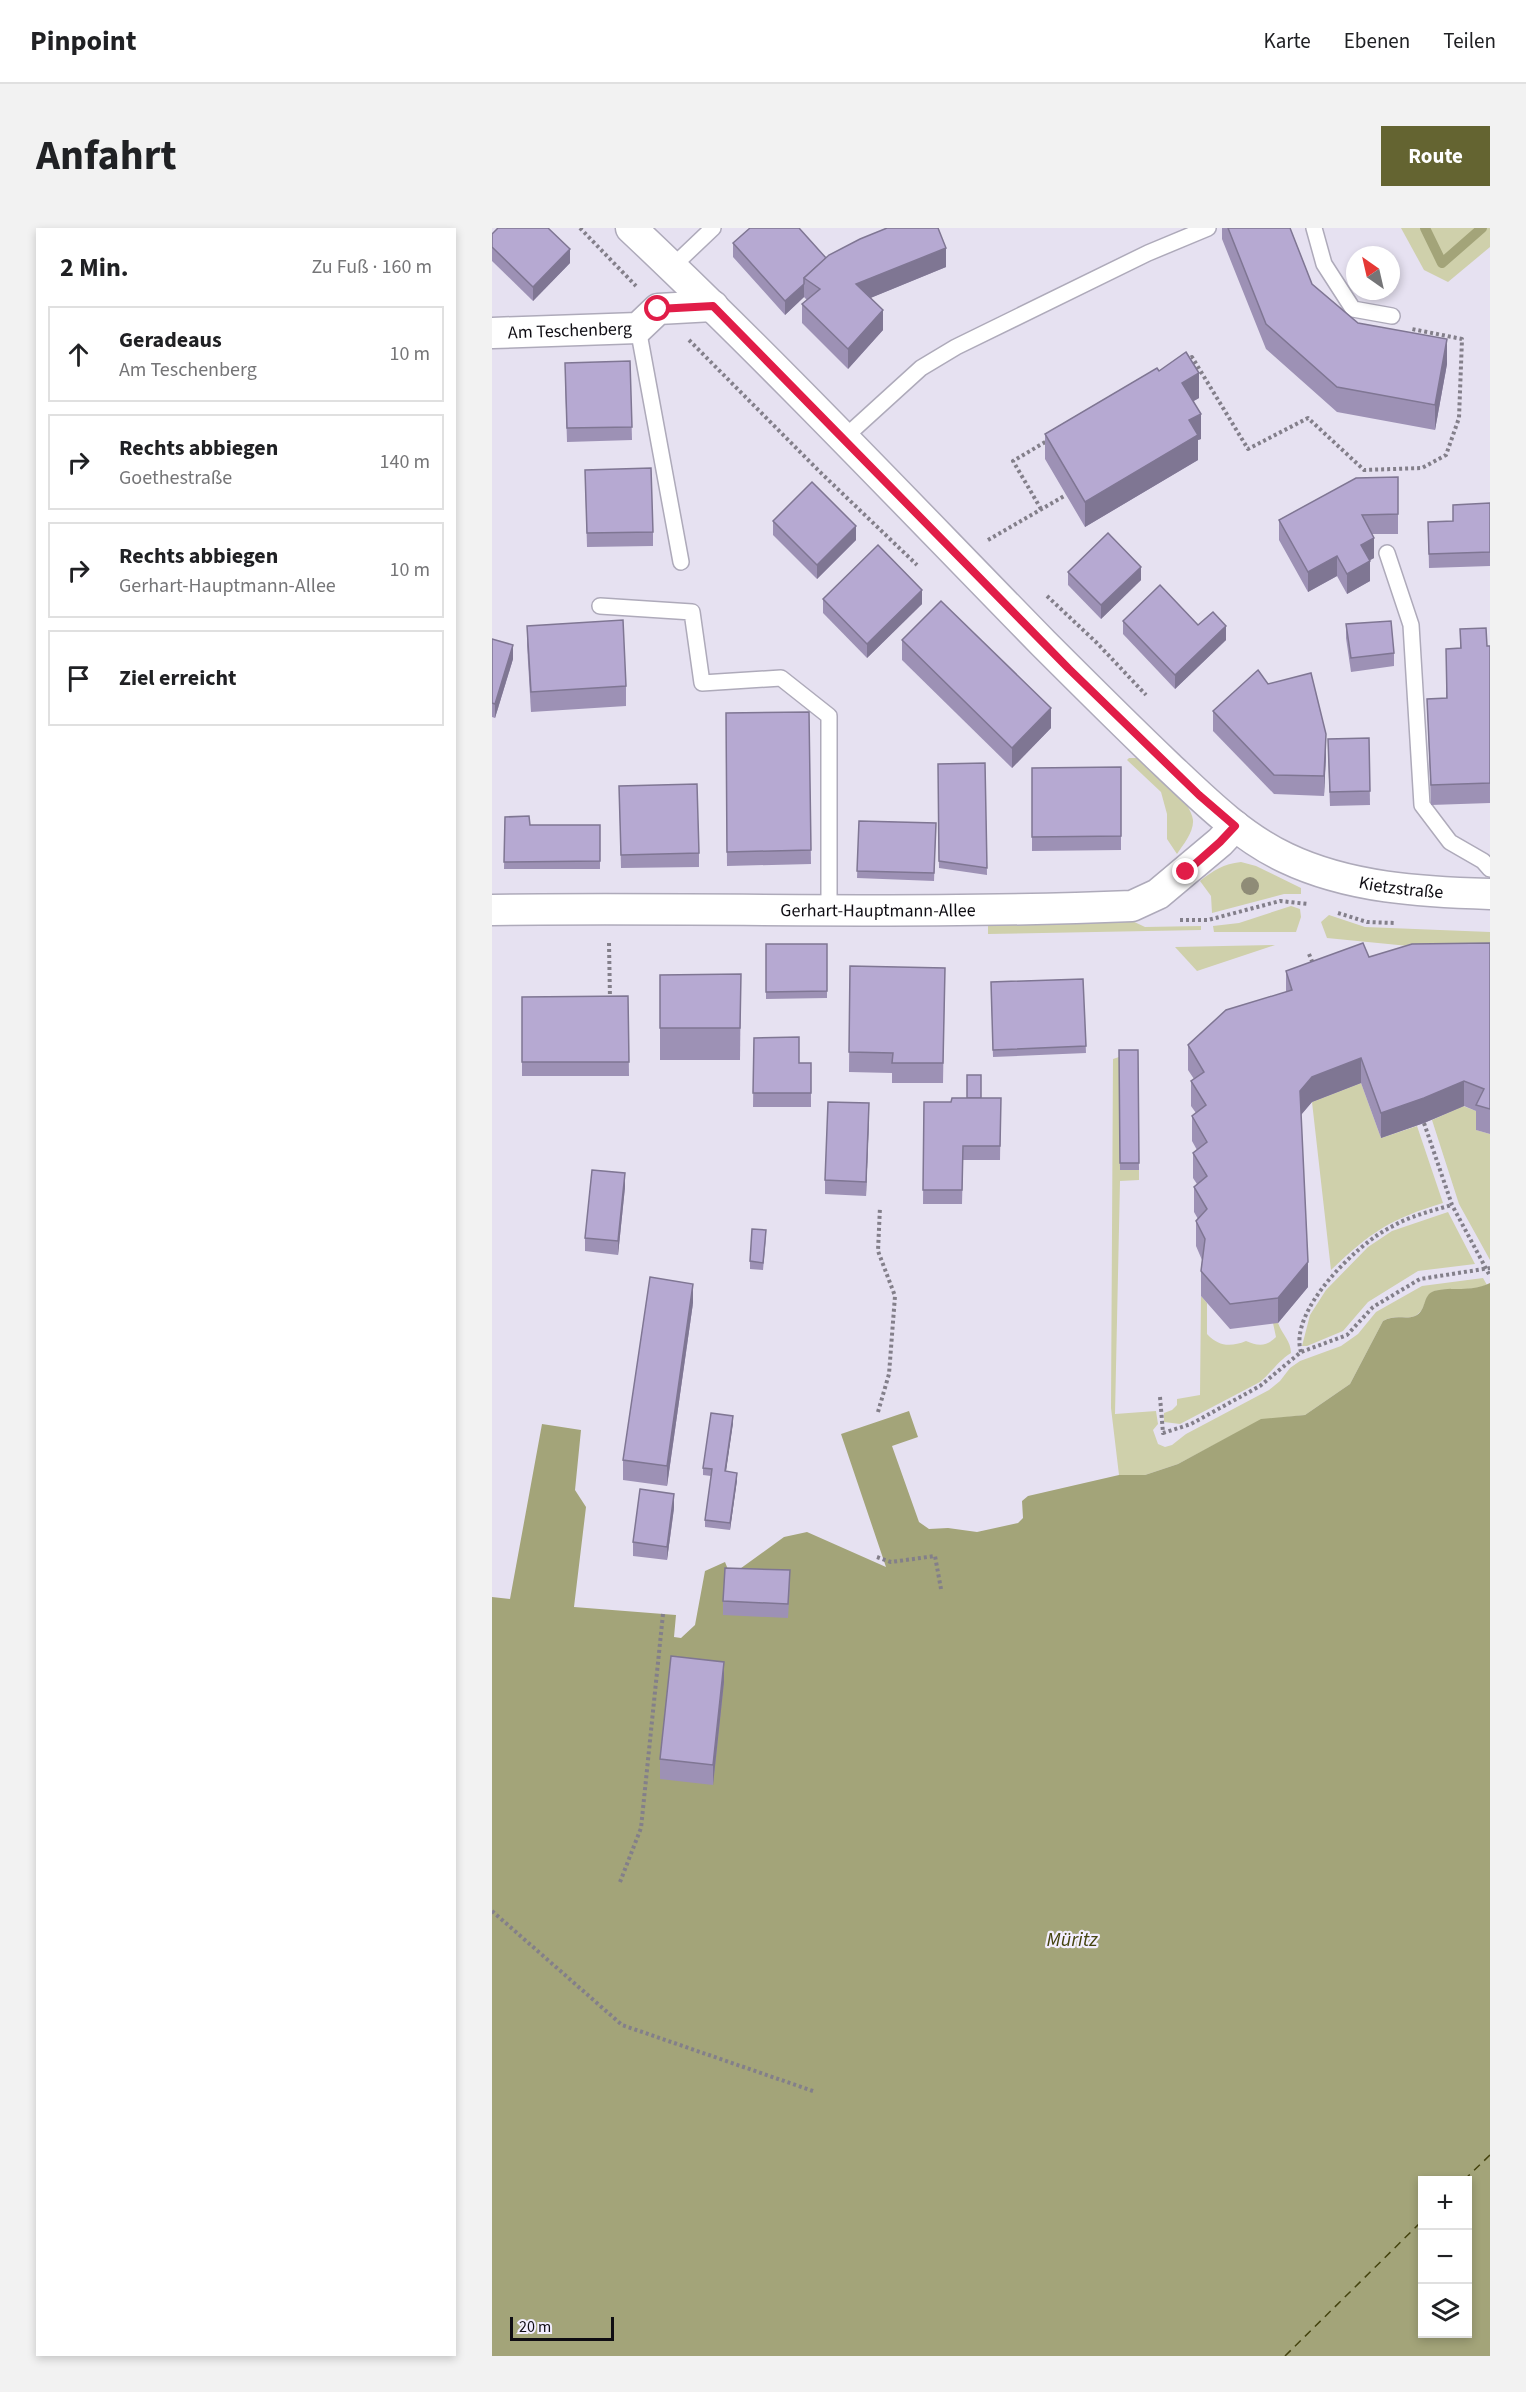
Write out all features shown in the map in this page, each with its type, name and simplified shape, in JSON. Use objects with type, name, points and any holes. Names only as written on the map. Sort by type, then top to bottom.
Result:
[{"type":"street","name":"Kietzstraße","points":[[631,228],[713,306],[1139,738],[1235,826],[1260,844],[1288,859],[1366,883],[1432,892],[1490,894]]},
{"type":"street","name":"Am Teschenberg","points":[[492,333],[648,318],[713,306]]},
{"type":"street","name":"Gerhart-Hauptmann-Allee","points":[[492,910],[641,909],[829,912],[1132,906],[1158,894],[1220,842],[1235,826]]},
{"type":"lane","points":[[672,267],[713,228]]},
{"type":"lane","points":[[844,438],[921,368],[956,347],[1148,253],[1208,228]]},
{"type":"lane","points":[[1314,228],[1324,264],[1353,309],[1392,316]]},
{"type":"lane","points":[[648,318],[681,562]]},
{"type":"lane","points":[[1387,553],[1411,625],[1422,805],[1450,842],[1483,861],[1490,869]]},
{"type":"lane","points":[[600,606],[692,612],[702,683],[781,678],[829,716],[829,912]]},
{"type":"path","points":[[580,228],[648,318],[820,472],[922,570]]},
{"type":"path","points":[[1182,363],[1192,357],[1248,449],[1308,418],[1364,470],[1422,468],[1446,455],[1458,418],[1462,339],[1406,327],[1392,316]]},
{"type":"path","points":[[1041,509],[1013,461],[1052,438]]},
{"type":"path","points":[[959,557],[1066,495]]},
{"type":"path","points":[[979,532],[996,548]]},
{"type":"path","points":[[1046,595],[1097,643],[1154,703]]},
{"type":"path","points":[[1132,906],[1160,920],[1208,920],[1280,901],[1312,905]]},
{"type":"path","points":[[1334,912],[1367,922],[1400,924]]},
{"type":"path","points":[[609,943],[610,1010]]},
{"type":"path","points":[[1309,954],[1318,973]]},
{"type":"path","points":[[1424,1123],[1452,1205],[1490,1276]]},
{"type":"path","points":[[1300,1352],[1297,1341],[1308,1312],[1322,1286],[1366,1243],[1389,1227],[1452,1205]]},
{"type":"path","points":[[878,1412],[889,1374],[895,1296],[878,1251],[880,1207]]},
{"type":"path","points":[[1160,1397],[1163,1433],[1191,1424],[1260,1386],[1300,1352],[1347,1335],[1373,1307],[1420,1279],[1488,1269]]},
{"type":"path","points":[[877,1557],[891,1562],[935,1556],[941,1589]]},
{"type":"path","points":[[620,1882],[641,1828],[663,1614]]},
{"type":"path","points":[[492,1911],[622,2025],[813,2091]]},
{"type":"shaded area","points":[[1401,228],[1490,228],[1490,247],[1448,282],[1424,270]]},
{"type":"shaded area","points":[[1141,758],[1179,795],[1191,812],[1192,829],[1177,854],[1167,839],[1167,814],[1161,792],[1127,760]]},
{"type":"shaded area","points":[[1241,862],[1256,866],[1301,888],[1301,894],[1284,894],[1212,913],[1211,896],[1200,881],[1219,868]]},
{"type":"shaded area","points":[[1291,906],[1300,909],[1301,917],[1296,932],[1214,932],[1213,926],[1239,923]]},
{"type":"shaded area","points":[[1329,915],[1365,927],[1490,932],[1490,954],[1327,938],[1321,922]]},
{"type":"shaded area","points":[[1128,919],[1145,927],[1201,926],[1201,930],[988,934],[988,925]]},
{"type":"shaded area","points":[[1275,945],[1197,971],[1175,947]]},
{"type":"shaded area","points":[[1119,1057],[1120,1170],[1139,1170],[1139,1180],[1120,1181],[1115,1414],[1156,1411],[1158,1424],[1153,1430],[1158,1444],[1165,1447],[1172,1445],[1186,1434],[1269,1390],[1300,1361],[1341,1346],[1358,1334],[1376,1312],[1422,1286],[1483,1278],[1487,1285],[1435,1291],[1428,1296],[1422,1310],[1415,1316],[1383,1321],[1350,1384],[1305,1415],[1261,1420],[1178,1464],[1145,1475],[1119,1475],[1111,1408],[1113,1059]]},
{"type":"shaded area","points":[[1361,1083],[1381,1138],[1417,1126],[1443,1203],[1382,1228],[1331,1270],[1312,1102]]},
{"type":"shaded area","points":[[1463,1106],[1484,1114],[1476,1130],[1490,1134],[1490,1260],[1459,1204],[1432,1120]]},
{"type":"shaded area","points":[[1448,1212],[1475,1264],[1418,1271],[1368,1302],[1343,1331],[1302,1346],[1310,1315],[1326,1290],[1368,1247],[1392,1231]]},
{"type":"shaded area","points":[[1201,1296],[1207,1303],[1207,1334],[1216,1341],[1225,1345],[1246,1341],[1258,1345],[1265,1344],[1276,1337],[1273,1323],[1278,1323],[1290,1345],[1291,1353],[1260,1382],[1180,1424],[1164,1422],[1164,1413],[1177,1405],[1177,1399],[1200,1395]]},
{"type":"water","name":"Müritz","points":[[1490,1283],[1490,2356],[492,2356],[492,1597],[510,1599],[542,1424],[581,1430],[575,1490],[586,1507],[574,1607],[676,1615],[674,1637],[681,1638],[695,1625],[705,1571],[725,1562],[729,1572],[737,1571],[784,1537],[807,1532],[886,1567],[841,1434],[909,1411],[918,1437],[892,1446],[919,1522],[929,1529],[948,1528],[977,1532],[1018,1523],[1023,1518],[1022,1501],[1028,1496],[1119,1475],[1145,1475],[1178,1464],[1261,1419],[1305,1415],[1350,1384],[1383,1321],[1419,1314],[1428,1296],[1434,1291],[1468,1289]]},
{"type":"building","points":[[498,228],[548,228],[570,249],[533,287],[492,247],[492,234]]},
{"type":"building","points":[[750,228],[799,228],[826,258],[804,278],[804,284],[785,301],[733,243]]},
{"type":"building","points":[[887,228],[938,228],[946,248],[856,284],[883,310],[848,349],[802,304],[820,289],[804,278],[829,255]]},
{"type":"building","points":[[1228,228],[1290,228],[1312,284],[1358,323],[1447,339],[1435,405],[1337,387],[1266,324]]},
{"type":"building","points":[[1186,352],[1199,373],[1182,383],[1201,414],[1189,420],[1198,435],[1085,502],[1045,434],[1157,368],[1159,371]]},
{"type":"building","points":[[630,361],[632,427],[567,428],[565,363]]},
{"type":"building","points":[[651,468],[653,532],[587,533],[585,470]]},
{"type":"building","points":[[1398,477],[1398,514],[1362,515],[1374,538],[1361,545],[1370,561],[1347,574],[1337,556],[1308,572],[1279,520],[1356,478]]},
{"type":"building","points":[[812,482],[856,526],[817,565],[773,521]]},
{"type":"building","points":[[1490,503],[1490,552],[1429,554],[1428,522],[1453,521],[1453,505]]},
{"type":"building","points":[[1108,533],[1141,567],[1101,605],[1068,572]]},
{"type":"building","points":[[878,545],[922,590],[867,644],[823,599]]},
{"type":"building","points":[[1160,585],[1198,625],[1213,612],[1226,626],[1175,675],[1123,621]]},
{"type":"building","points":[[941,601],[1051,708],[1012,748],[902,640]]},
{"type":"building","points":[[623,620],[626,686],[531,692],[527,626]]},
{"type":"building","points":[[1391,621],[1394,653],[1351,658],[1346,624]]},
{"type":"building","points":[[1486,628],[1487,646],[1490,646],[1490,783],[1431,785],[1427,699],[1447,698],[1446,649],[1461,648],[1460,629]]},
{"type":"building","points":[[492,639],[513,645],[495,704],[492,703]]},
{"type":"building","points":[[1258,670],[1268,684],[1311,673],[1326,734],[1324,776],[1274,775],[1213,711]]},
{"type":"building","points":[[809,712],[811,850],[727,852],[726,713]]},
{"type":"building","points":[[1369,738],[1370,791],[1330,792],[1328,739]]},
{"type":"building","points":[[985,763],[987,868],[939,861],[938,764]]},
{"type":"building","points":[[1121,767],[1121,836],[1032,837],[1032,768]]},
{"type":"building","points":[[697,784],[699,853],[621,855],[619,786]]},
{"type":"building","points":[[529,816],[530,825],[600,825],[600,861],[504,862],[505,817]]},
{"type":"building","points":[[859,821],[936,823],[934,873],[857,871]]},
{"type":"building","points":[[1363,943],[1369,957],[1412,944],[1490,943],[1490,1109],[1476,1105],[1484,1089],[1464,1081],[1381,1113],[1361,1058],[1312,1077],[1300,1091],[1308,1262],[1278,1298],[1230,1304],[1201,1271],[1205,1239],[1196,1221],[1207,1209],[1194,1187],[1207,1176],[1193,1153],[1207,1142],[1192,1116],[1206,1105],[1191,1081],[1204,1072],[1188,1045],[1226,1010],[1292,990],[1286,971]]},
{"type":"building","points":[[766,944],[827,944],[827,991],[766,992]]},
{"type":"building","points":[[850,966],[945,968],[943,1063],[892,1063],[893,1053],[849,1052]]},
{"type":"building","points":[[741,974],[740,1028],[660,1028],[660,975]]},
{"type":"building","points":[[1083,979],[1086,1046],[993,1050],[991,982]]},
{"type":"building","points":[[628,996],[629,1062],[522,1062],[522,997]]},
{"type":"building","points":[[799,1037],[799,1063],[811,1063],[811,1093],[753,1093],[754,1038]]},
{"type":"building","points":[[1119,1050],[1138,1050],[1139,1163],[1120,1163]]},
{"type":"building","points":[[967,1075],[981,1075],[981,1098],[967,1098]]},
{"type":"building","points":[[952,1098],[1001,1098],[1000,1146],[963,1146],[962,1190],[923,1190],[924,1102],[951,1102]]},
{"type":"building","points":[[828,1102],[869,1103],[866,1182],[825,1180]]},
{"type":"building","points":[[592,1170],[625,1173],[618,1241],[585,1238]]},
{"type":"building","points":[[752,1229],[766,1230],[763,1263],[750,1261]]},
{"type":"building","points":[[650,1277],[693,1284],[667,1466],[623,1460]]},
{"type":"building","points":[[711,1413],[733,1416],[725,1471],[737,1473],[730,1523],[705,1520],[712,1469],[703,1468]]},
{"type":"building","points":[[640,1489],[674,1494],[667,1547],[633,1542]]},
{"type":"building","points":[[725,1568],[790,1570],[788,1604],[723,1601]]},
{"type":"building","points":[[671,1656],[724,1662],[713,1765],[660,1759]]},
{"type":"waterway","points":[[1425,228],[1442,263],[1482,228]]},
{"type":"ferry route","points":[[1468,2176],[1490,2155]]},
{"type":"ferry route","points":[[1285,2356],[1418,2225]]},
{"type":"route","points":[[658,309],[713,306],[1069,669],[1199,795],[1235,826],[1186,872]]}]
